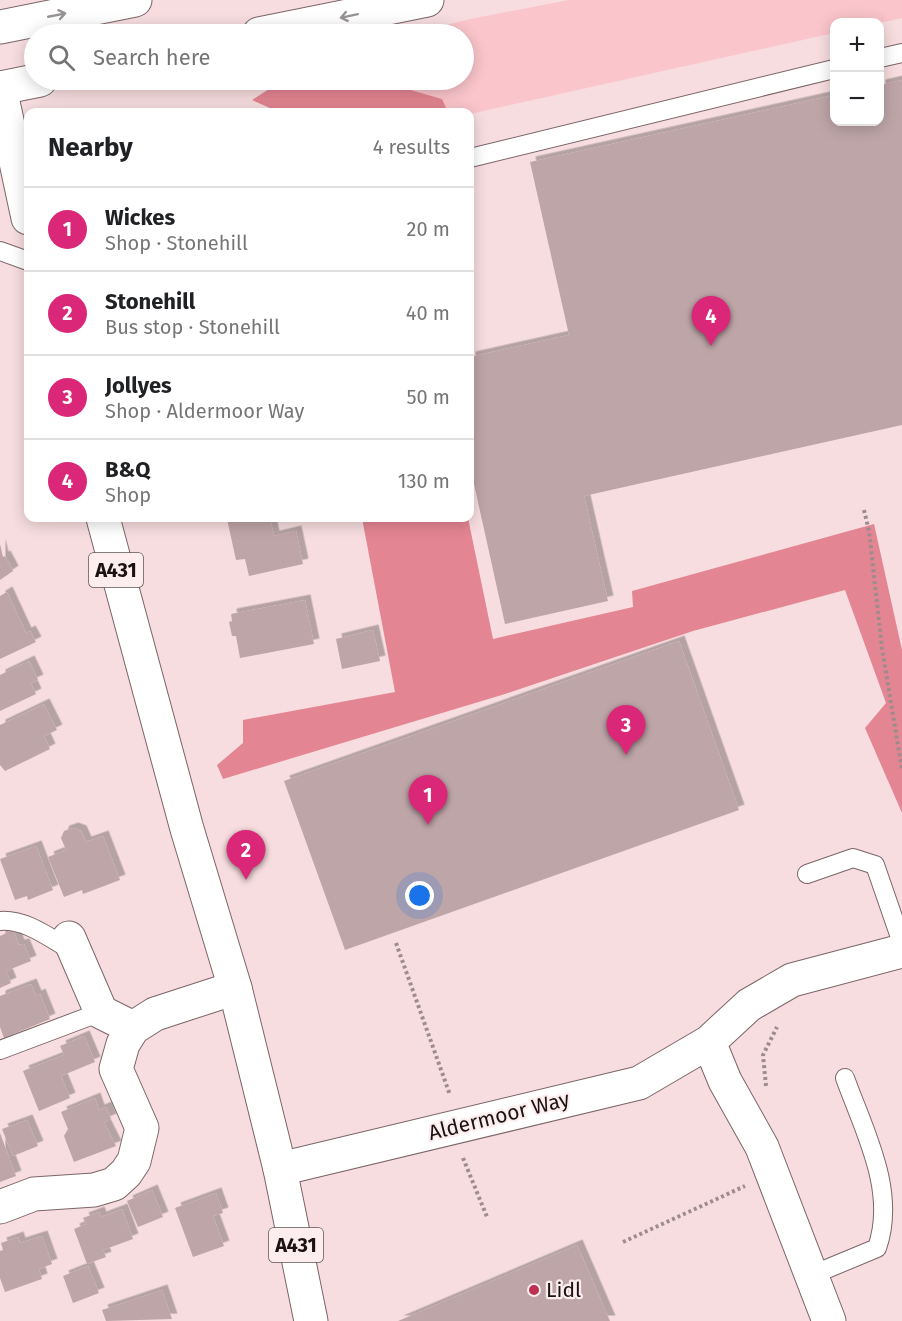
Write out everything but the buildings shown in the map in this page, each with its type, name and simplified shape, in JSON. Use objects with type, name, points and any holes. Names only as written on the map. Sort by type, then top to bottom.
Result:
[{"type":"main road","points":[[0,27],[135,0]]},
{"type":"main road","points":[[308,24],[427,0]]},
{"type":"main road","points":[[24,83],[0,88],[24,200]]},
{"type":"main road","name":"A431","points":[[104,522],[180,807],[234,988],[280,1169],[311,1321]]},
{"type":"main road","points":[[72,945],[101,1012],[133,1028]]},
{"type":"main road","name":"Aldermoor Way","points":[[280,1169],[639,1083],[709,1042],[749,1005],[792,980],[902,951]]},
{"type":"main road","points":[[0,1207],[34,1194],[94,1191],[114,1184],[126,1173],[134,1161],[142,1128],[116,1069],[123,1044],[133,1028],[155,1014],[234,988]]},
{"type":"main road","points":[[709,1042],[725,1081],[762,1147],[829,1321]]},
{"type":"lane","points":[[884,57],[902,53]]},
{"type":"lane","points":[[474,157],[830,70]]},
{"type":"lane","points":[[0,251],[24,260]]},
{"type":"lane","points":[[807,873],[853,858],[875,865],[902,943]]},
{"type":"lane","points":[[0,921],[12,920],[72,945]]},
{"type":"lane","points":[[0,1050],[101,1012]]},
{"type":"lane","points":[[812,1275],[877,1248],[883,1231],[880,1177],[845,1078]]},
{"type":"path","points":[[864,510],[869,531],[882,648],[902,770]]},
{"type":"path","points":[[396,943],[451,1099],[451,1128],[487,1217]]},
{"type":"path","points":[[767,1090],[763,1055],[781,1021]]},
{"type":"path","points":[[623,1242],[697,1206],[772,1174]]},
{"type":"shaded area","points":[[569,0],[902,0],[902,18],[884,22],[884,18],[830,18],[830,34],[474,113],[474,108],[446,108],[441,99],[410,90],[474,90],[474,24],[450,24]]},
{"type":"shaded area","points":[[268,90],[411,90],[442,99],[446,108],[270,108],[252,100]]},
{"type":"shaded area","points":[[363,522],[469,522],[493,639],[633,607],[632,591],[874,524],[902,650],[902,813],[865,728],[886,703],[845,590],[693,631],[505,694],[223,779],[217,765],[243,743],[243,720],[395,692]]},
{"type":"place","name":"B&Q","points":[[711,346]]},
{"type":"place","name":"Jollyes","points":[[626,755]]},
{"type":"place","name":"Wickes","points":[[428,825]]},
{"type":"place","name":"Stonehill","points":[[246,880]]},
{"type":"place","name":"Lidl","points":[[534,1290]]}]
